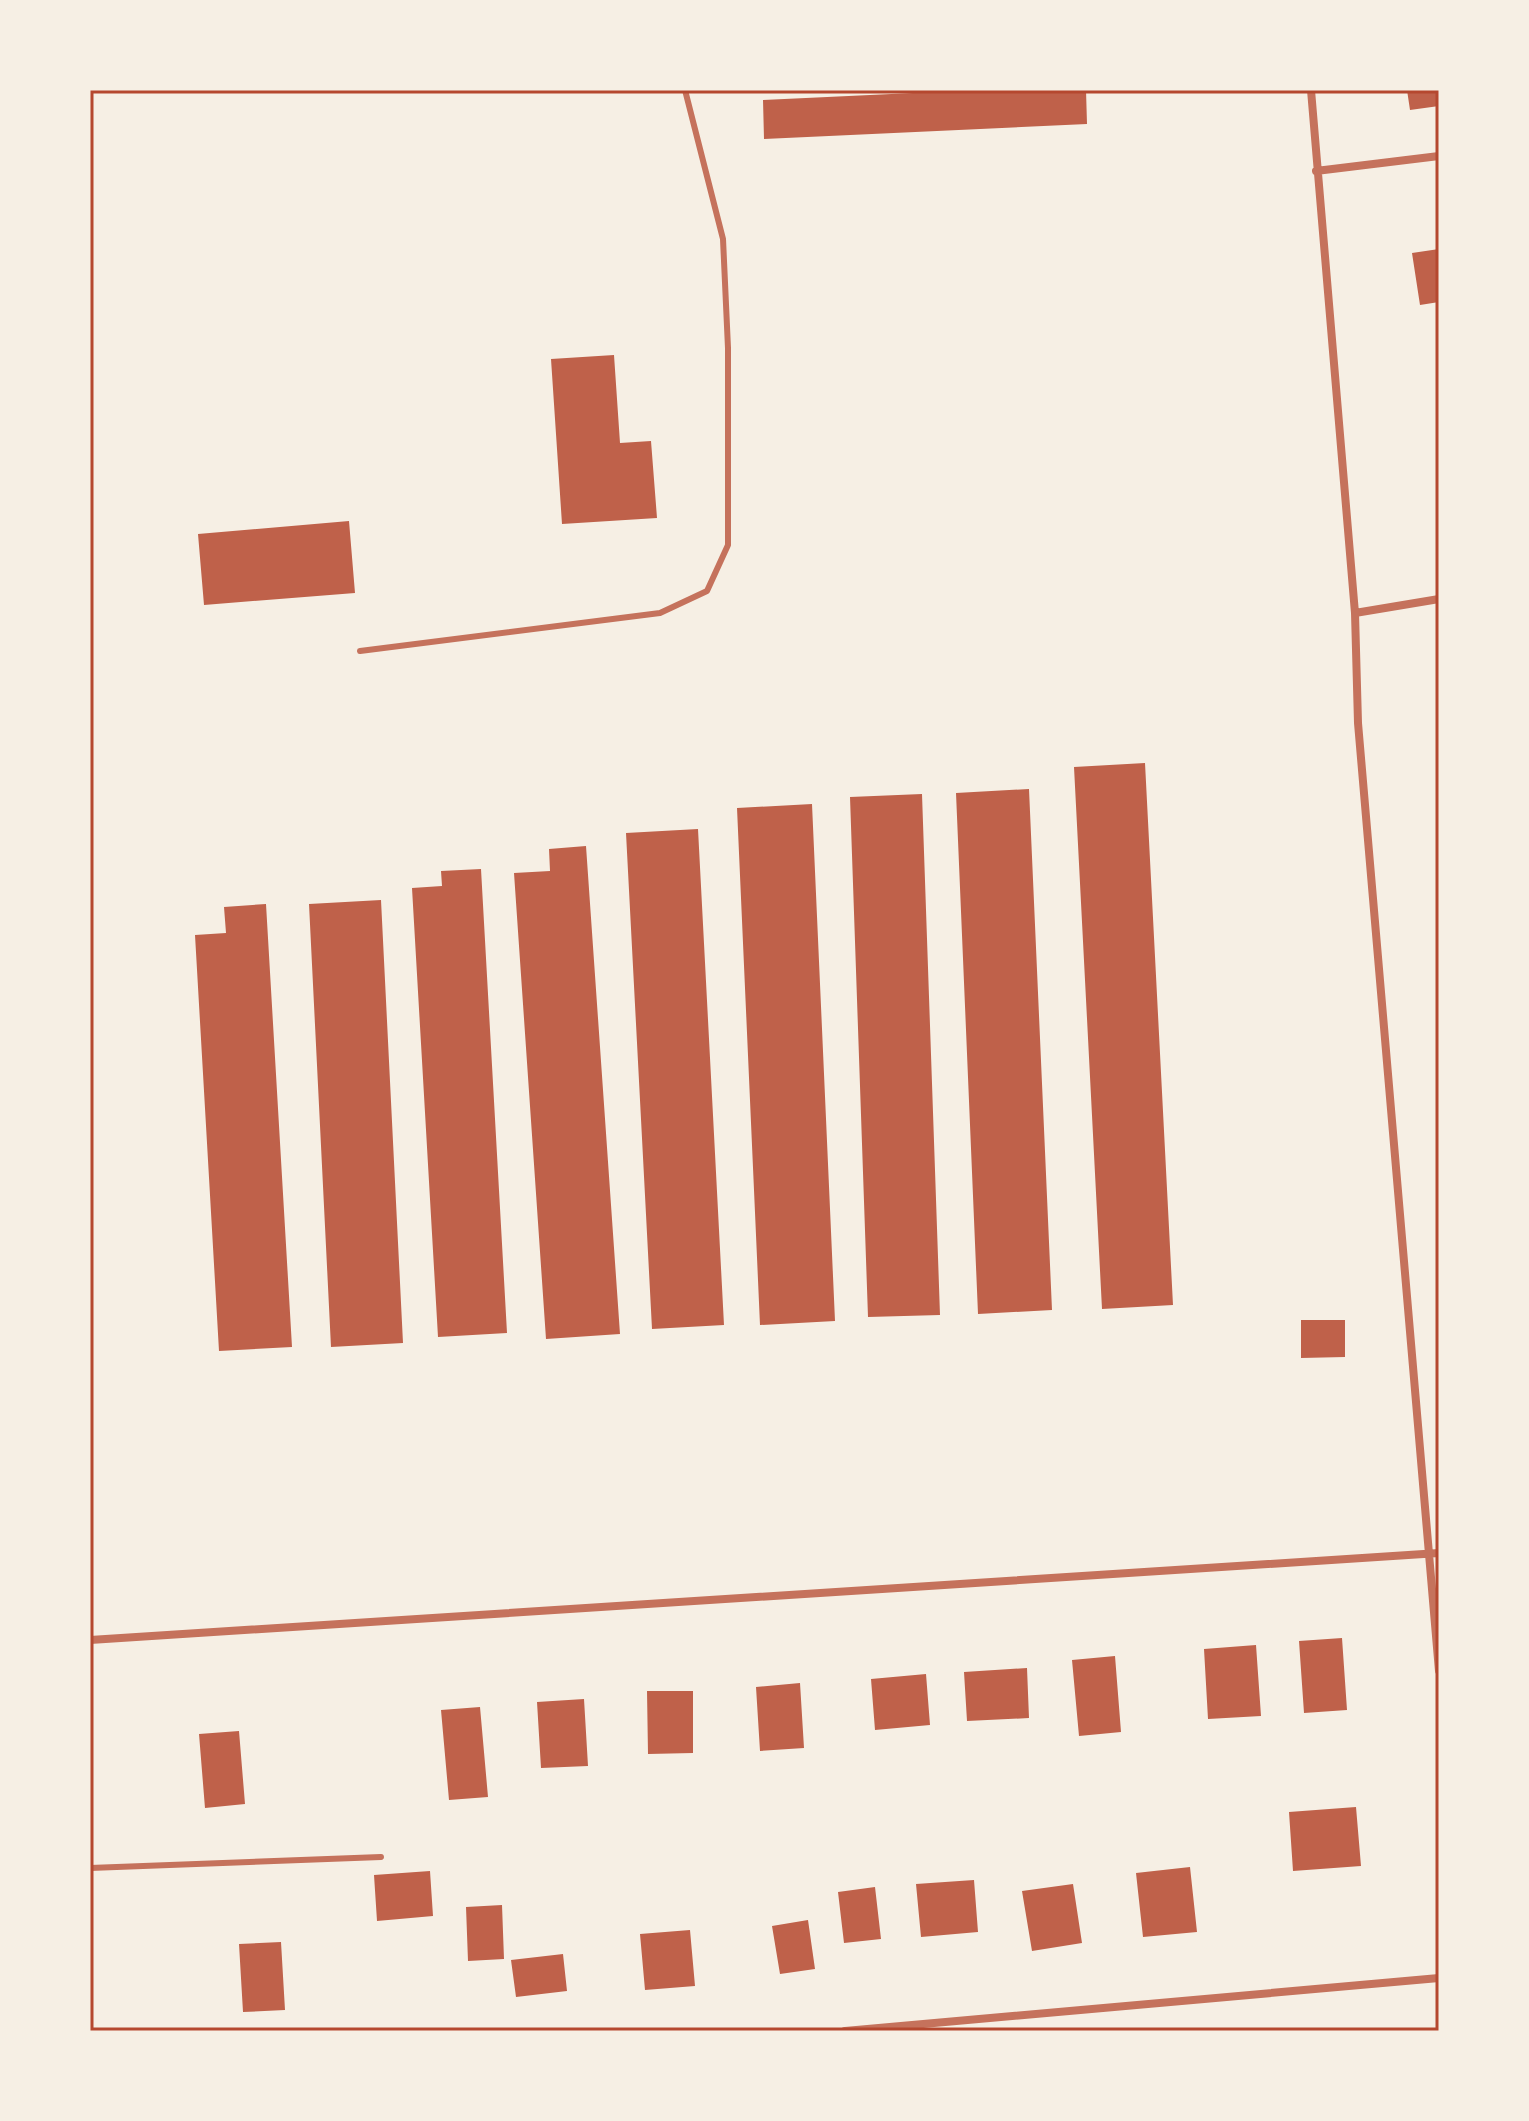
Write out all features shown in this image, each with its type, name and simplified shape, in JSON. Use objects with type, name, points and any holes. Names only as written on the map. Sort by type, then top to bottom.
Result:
[{"type":"street","points":[[1311,90],[1355,613],[1358,723],[1435,1553],[1439,1671]]},
{"type":"street","points":[[1316,171],[1439,156]]},
{"type":"street","points":[[1355,613],[1439,599]]},
{"type":"street","points":[[90,1640],[1435,1553]]},
{"type":"street","points":[[845,2031],[1439,1978]]},
{"type":"lane","points":[[360,651],[660,613],[707,591],[728,545],[728,348],[723,239],[685,90]]},
{"type":"lane","points":[[90,1868],[381,1857]]},
{"type":"building","points":[[977,90],[1086,90],[1087,124],[764,139],[763,100]]},
{"type":"building","points":[[1407,90],[1439,90],[1439,106],[1410,110]]},
{"type":"building","points":[[1439,249],[1439,302],[1420,305],[1412,253]]},
{"type":"building","points":[[614,355],[620,443],[651,441],[657,518],[562,524],[551,359]]},
{"type":"building","points":[[349,521],[355,593],[204,605],[198,534]]},
{"type":"building","points":[[1145,763],[1173,1305],[1102,1309],[1074,767]]},
{"type":"building","points":[[1029,789],[1052,1310],[978,1314],[956,793]]},
{"type":"building","points":[[922,794],[940,1315],[868,1317],[850,797]]},
{"type":"building","points":[[812,804],[835,1321],[760,1325],[737,808]]},
{"type":"building","points":[[698,829],[724,1325],[652,1329],[626,833]]},
{"type":"building","points":[[586,846],[620,1334],[546,1339],[514,873],[550,871],[549,849]]},
{"type":"building","points":[[481,869],[507,1333],[438,1337],[412,888],[442,886],[441,871]]},
{"type":"building","points":[[381,900],[403,1343],[331,1347],[309,904]]},
{"type":"building","points":[[266,904],[292,1347],[219,1351],[195,935],[226,933],[224,907]]},
{"type":"building","points":[[1301,1320],[1345,1320],[1345,1357],[1301,1358]]},
{"type":"building","points":[[1342,1638],[1347,1710],[1304,1713],[1299,1641]]},
{"type":"building","points":[[1256,1645],[1261,1716],[1208,1719],[1204,1649]]},
{"type":"building","points":[[1115,1656],[1121,1732],[1079,1736],[1072,1660]]},
{"type":"building","points":[[1027,1668],[1029,1718],[967,1721],[964,1672]]},
{"type":"building","points":[[926,1674],[930,1725],[875,1730],[871,1679]]},
{"type":"building","points":[[800,1683],[804,1748],[760,1751],[756,1687]]},
{"type":"building","points":[[647,1691],[693,1691],[693,1753],[648,1754]]},
{"type":"building","points":[[584,1699],[588,1766],[541,1768],[537,1702]]},
{"type":"building","points":[[480,1707],[488,1797],[449,1800],[441,1710]]},
{"type":"building","points":[[239,1731],[245,1804],[205,1808],[199,1734]]},
{"type":"building","points":[[1356,1807],[1361,1866],[1293,1871],[1289,1812]]},
{"type":"building","points":[[1190,1867],[1197,1932],[1143,1937],[1136,1873]]},
{"type":"building","points":[[430,1871],[433,1916],[377,1921],[374,1875]]},
{"type":"building","points":[[974,1880],[978,1932],[921,1937],[916,1884]]},
{"type":"building","points":[[1073,1884],[1082,1943],[1032,1951],[1022,1891]]},
{"type":"building","points":[[875,1887],[881,1939],[844,1943],[838,1892]]},
{"type":"building","points":[[502,1905],[504,1959],[468,1961],[466,1907]]},
{"type":"building","points":[[808,1920],[815,1969],[780,1974],[772,1926]]},
{"type":"building","points":[[690,1930],[695,1986],[645,1990],[640,1934]]},
{"type":"building","points":[[281,1942],[285,2010],[243,2012],[239,1944]]},
{"type":"building","points":[[563,1954],[567,1991],[516,1997],[511,1960]]}]
